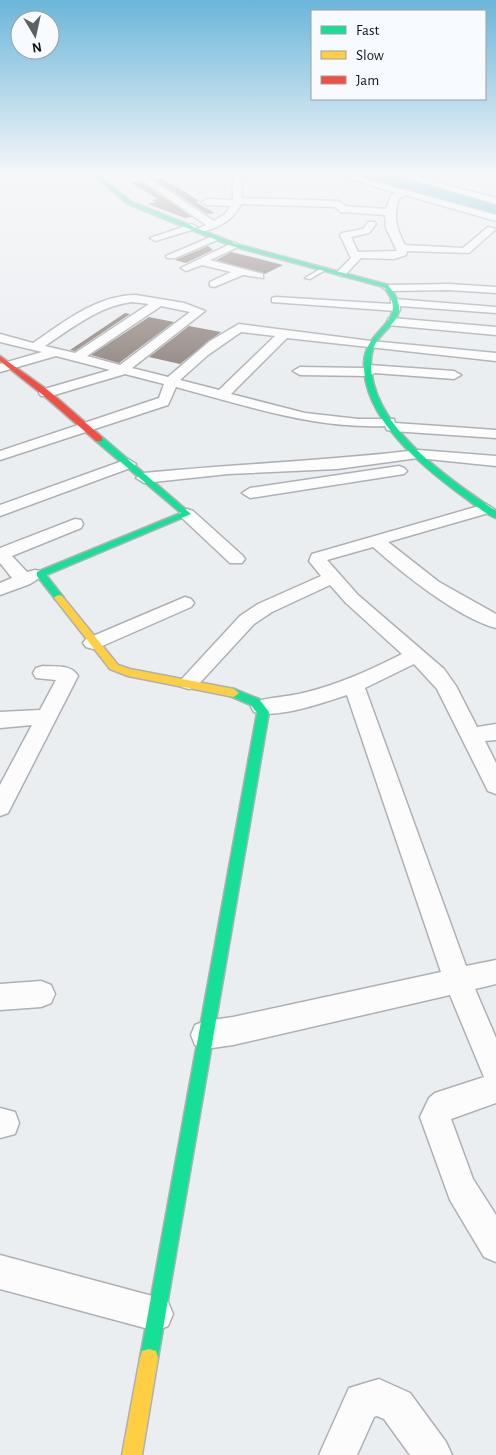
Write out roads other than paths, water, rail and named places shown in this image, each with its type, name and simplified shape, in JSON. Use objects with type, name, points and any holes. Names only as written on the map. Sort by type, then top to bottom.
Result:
[{"type":"street","points":[[171,256],[204,243]]},
{"type":"street","points":[[229,243],[381,283],[389,288],[449,287],[496,290]]},
{"type":"street","points":[[341,273],[355,262],[355,255],[349,243]]},
{"type":"street","points":[[355,255],[400,255],[402,248],[399,243]]},
{"type":"street","points":[[402,248],[463,251],[473,243]]},
{"type":"street","points":[[186,268],[234,245]]},
{"type":"street","points":[[200,261],[259,276]]},
{"type":"street","points":[[214,284],[241,272]]},
{"type":"street","points":[[389,288],[395,305],[392,322],[371,345],[369,370],[374,401],[391,424],[429,466],[491,512]]},
{"type":"street","points":[[35,347],[89,312],[106,304],[126,299],[184,306],[199,311],[123,370],[46,393]]},
{"type":"street","points":[[276,300],[496,310]]},
{"type":"street","points":[[77,357],[159,302]]},
{"type":"street","points":[[392,322],[496,331]]},
{"type":"street","points":[[0,442],[6,454],[163,402],[168,395],[171,382],[202,354],[236,329],[496,357]]},
{"type":"street","points":[[221,396],[285,333]]},
{"type":"street","points":[[0,338],[304,417],[496,434]]},
{"type":"street","points":[[3,364],[56,352]]},
{"type":"street","points":[[3,364],[46,393],[187,514],[236,559]]},
{"type":"street","points":[[300,371],[369,370],[454,375]]},
{"type":"street","points":[[144,478],[228,469],[337,464],[418,454],[496,460]]},
{"type":"street","points":[[0,511],[128,464]]},
{"type":"street","points":[[250,493],[429,466]]},
{"type":"street","points":[[491,512],[377,541],[318,558],[318,561],[352,599],[437,674],[446,686],[496,785]]},
{"type":"street","points":[[0,589],[187,514]]},
{"type":"street","points":[[75,524],[3,553],[3,556],[32,577],[114,666],[120,670],[129,674],[188,682],[255,701],[263,712],[132,1455]]},
{"type":"street","points":[[377,541],[405,568],[430,586],[496,622]]},
{"type":"street","points":[[188,682],[247,620],[264,608],[333,577]]},
{"type":"street","points":[[93,643],[185,603]]},
{"type":"street","points":[[261,707],[305,702],[387,670],[415,655]]},
{"type":"street","points":[[2,799],[68,676],[66,674],[42,673]]},
{"type":"street","points":[[353,683],[458,981],[496,1072]]},
{"type":"street","points":[[0,720],[47,717]]},
{"type":"street","points":[[471,735],[496,732]]},
{"type":"street","points":[[205,1035],[233,1031],[496,972]]},
{"type":"street","points":[[0,997],[41,994]]},
{"type":"street","points":[[496,1088],[446,1104],[435,1117],[461,1189],[496,1245]]},
{"type":"street","points":[[0,1272],[156,1314]]},
{"type":"street","points":[[338,1455],[362,1401],[379,1398],[398,1406],[433,1455]]},
{"type":"lane","points":[[308,278],[324,269]]}]
